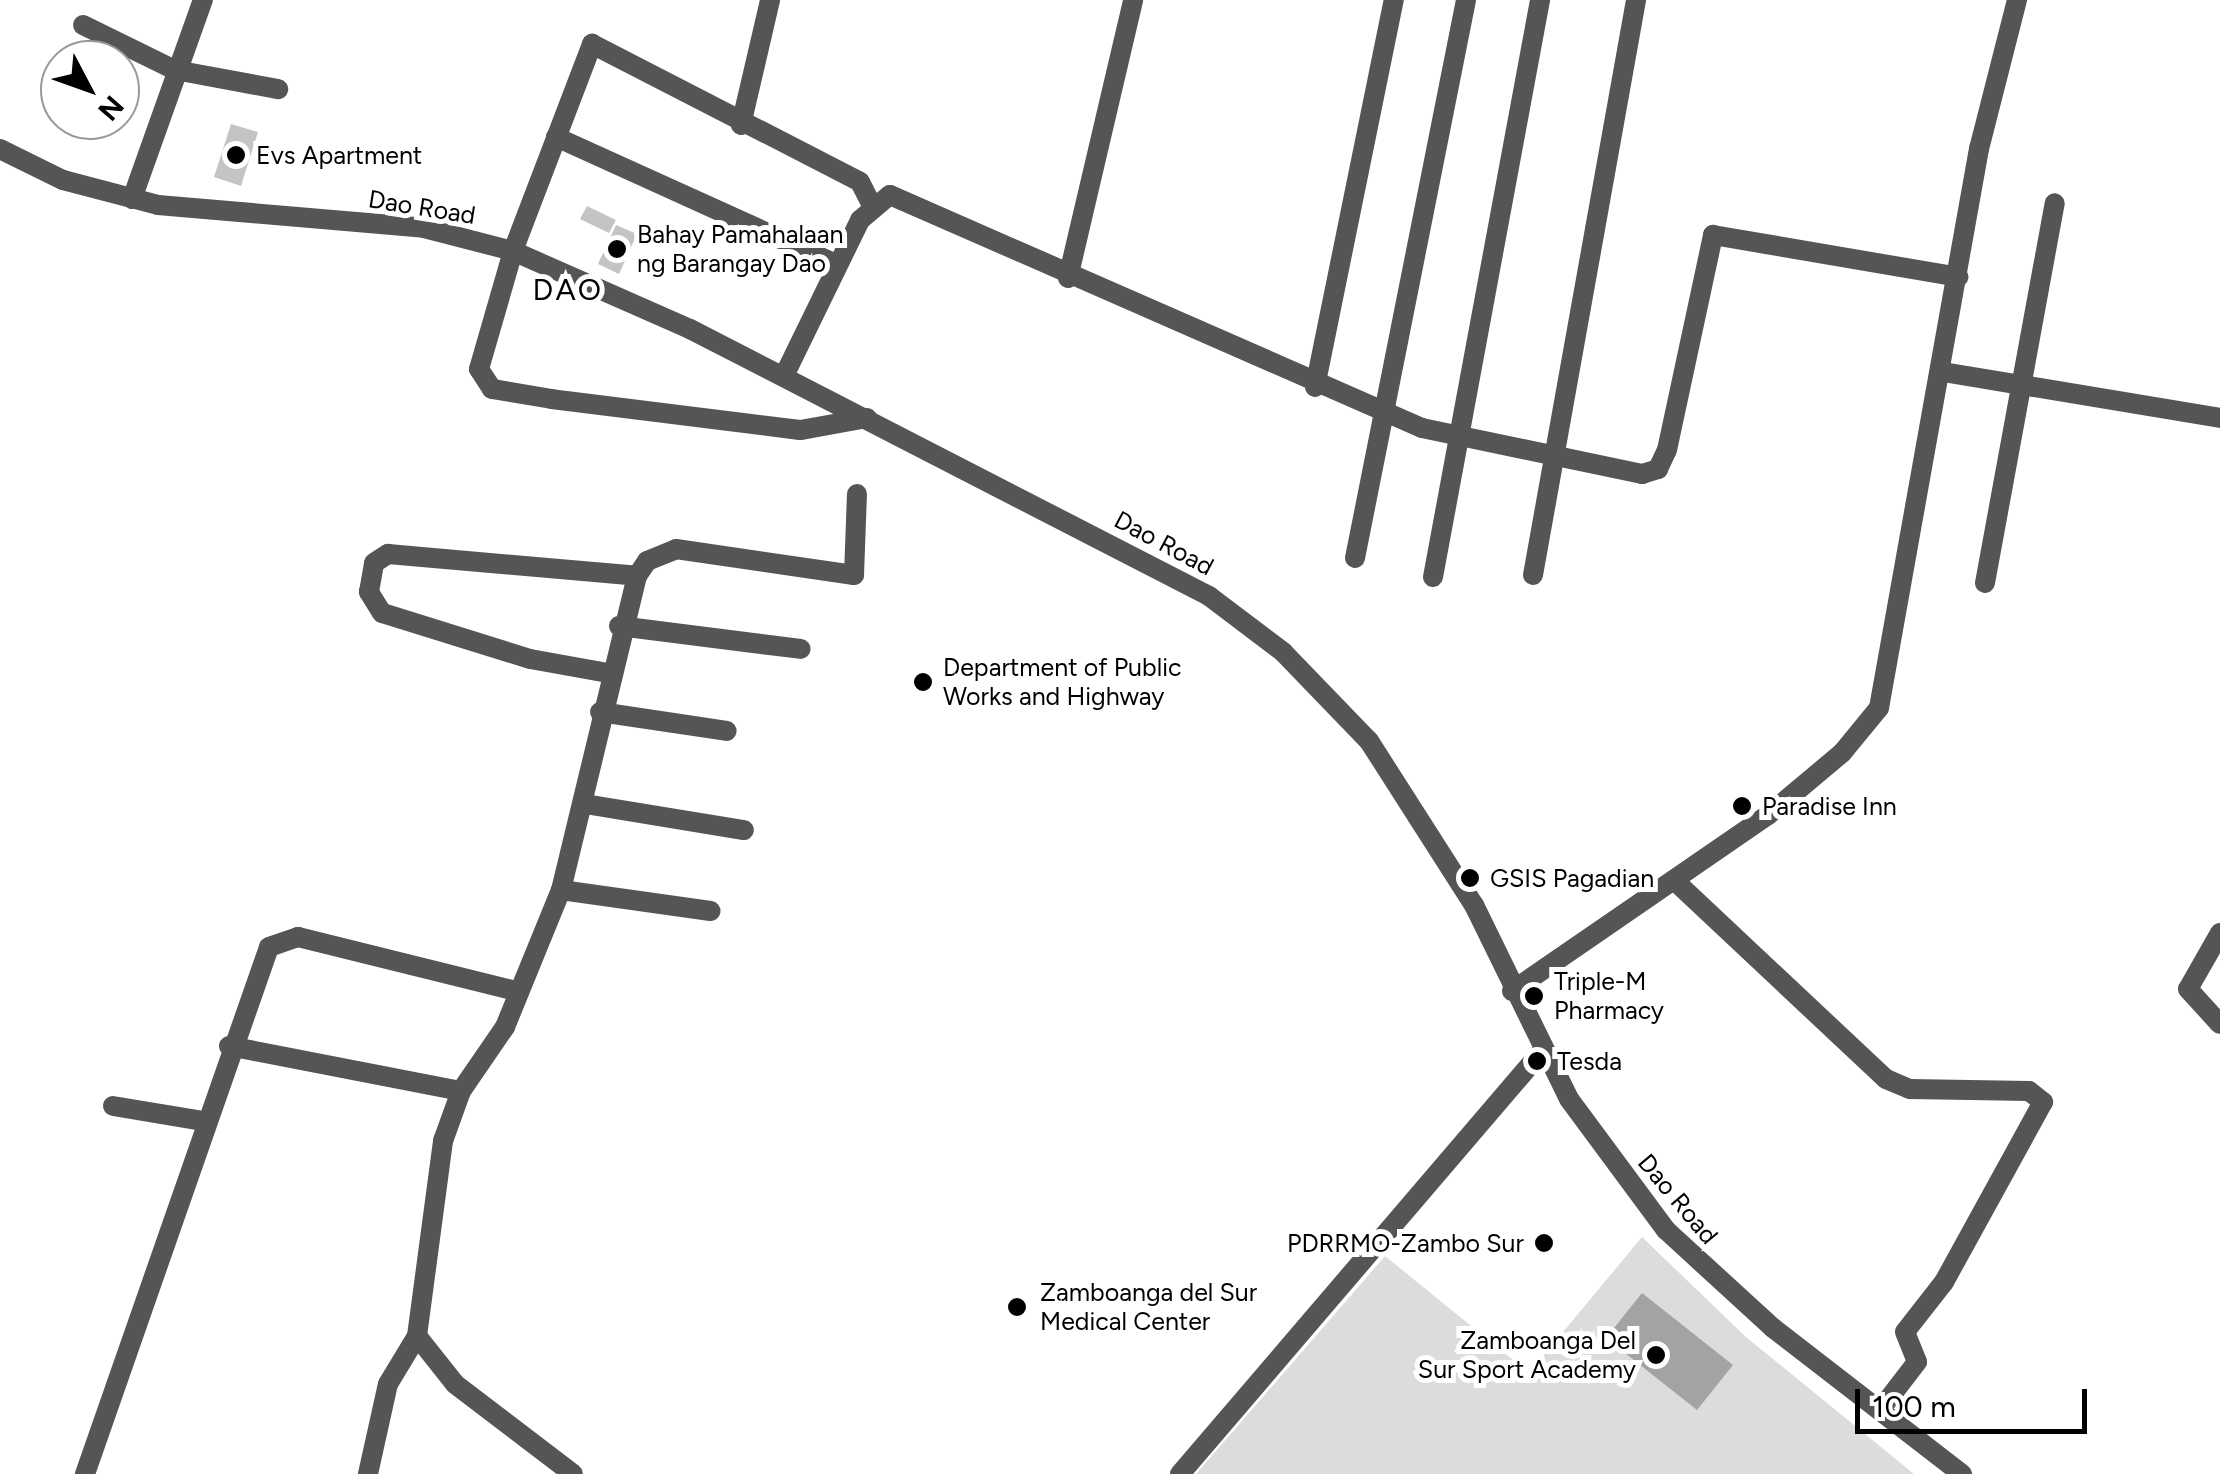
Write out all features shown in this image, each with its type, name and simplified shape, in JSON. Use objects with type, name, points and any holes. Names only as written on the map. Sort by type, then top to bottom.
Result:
[{"type":"street","points":[[132,199],[203,0]]},
{"type":"street","points":[[741,125],[770,0]]},
{"type":"street","points":[[1068,278],[1133,0]]},
{"type":"street","points":[[1315,387],[1394,0]]},
{"type":"street","points":[[1354,558],[1466,0]]},
{"type":"street","points":[[1433,577],[1454,438],[1540,0]]},
{"type":"street","points":[[1533,575],[1548,457],[1636,0]]},
{"type":"street","points":[[1512,991],[1675,881],[1842,753],[1879,708],[1958,277],[2016,0]]},
{"type":"street","points":[[83,25],[175,70],[278,89]]},
{"type":"street","points":[[867,418],[800,430],[492,389],[482,382],[480,350],[513,251],[592,44],[741,125],[860,182],[871,204]]},
{"type":"street","points":[[556,137],[836,264]]},
{"type":"street","name":"Dao Road","points":[[0,149],[63,180],[132,199],[424,228],[513,251],[784,376],[1156,566],[1283,652],[1337,702],[1407,796],[1474,905],[1542,1051],[1666,1230],[1714,1280],[1962,1474]]},
{"type":"street","points":[[784,376],[836,264],[871,204],[898,197],[1068,278],[1382,413],[1454,438],[1642,474],[1658,469],[1712,235],[1958,277]]},
{"type":"street","points":[[1985,583],[2054,203]]},
{"type":"street","points":[[1943,372],[2220,418]]},
{"type":"street","points":[[368,1474],[388,1384],[417,1336],[431,1193],[462,1091],[501,1035],[516,990],[560,890],[585,804],[619,626],[637,576],[647,561],[676,550],[854,575],[857,494]]},
{"type":"street","points":[[608,673],[530,659],[382,612],[368,592],[374,564],[388,554],[637,576]]},
{"type":"street","points":[[619,626],[802,650]]},
{"type":"street","points":[[600,712],[727,732]]},
{"type":"street","points":[[585,804],[744,830]]},
{"type":"street","points":[[1675,881],[1886,1079],[1910,1089],[2028,1091],[2043,1102],[1944,1282],[1906,1332],[1916,1362],[1880,1410]]},
{"type":"street","points":[[560,890],[711,911]]},
{"type":"street","points":[[2219,937],[2188,989],[2220,1024]]},
{"type":"street","points":[[85,1474],[229,1046],[266,952],[281,938],[516,990]]},
{"type":"street","points":[[229,1046],[462,1091]]},
{"type":"street","points":[[1180,1474],[1542,1051]]},
{"type":"street","points":[[113,1106],[204,1121]]},
{"type":"street","points":[[417,1336],[455,1384],[573,1474]]},
{"type":"shaded area","name":"Zamboanga Del Sur Sport Academy","points":[[1642,1237],[1746,1337],[1914,1474],[1196,1474],[1385,1256],[1529,1373]]},
{"type":"shaded area","points":[[1642,1293],[1733,1365],[1697,1410],[1606,1338]]},
{"type":"building","name":"Evs Apartment","points":[[231,124],[258,132],[241,186],[214,177]]},
{"type":"building","points":[[587,206],[616,220],[609,233],[580,219]]},
{"type":"building","name":"Bahay Pamahalaan ng Barangay Dao","points":[[616,225],[637,234],[619,274],[598,264]]},
{"type":"place","name":"Evs Apartment","points":[[236,155]]},
{"type":"place","name":"Bahay Pamahalaan ng Barangay Dao","points":[[617,249]]},
{"type":"place","name":"Department of Public Works and Highway","points":[[923,682]]},
{"type":"place","name":"Paradise Inn","points":[[1742,806]]},
{"type":"place","name":"GSIS Pagadian","points":[[1470,878]]},
{"type":"place","name":"Triple-M Pharmacy","points":[[1534,996]]},
{"type":"place","name":"Tesda","points":[[1537,1061]]},
{"type":"place","name":"PDRRMO-Zambo Sur","points":[[1544,1243]]},
{"type":"place","name":"Zamboanga del Sur Medical Center","points":[[1017,1307]]},
{"type":"place","name":"Zamboanga Del Sur Sport Academy","points":[[1656,1355]]},
{"type":"district","name":"DAO","points":[[568,290]]}]
